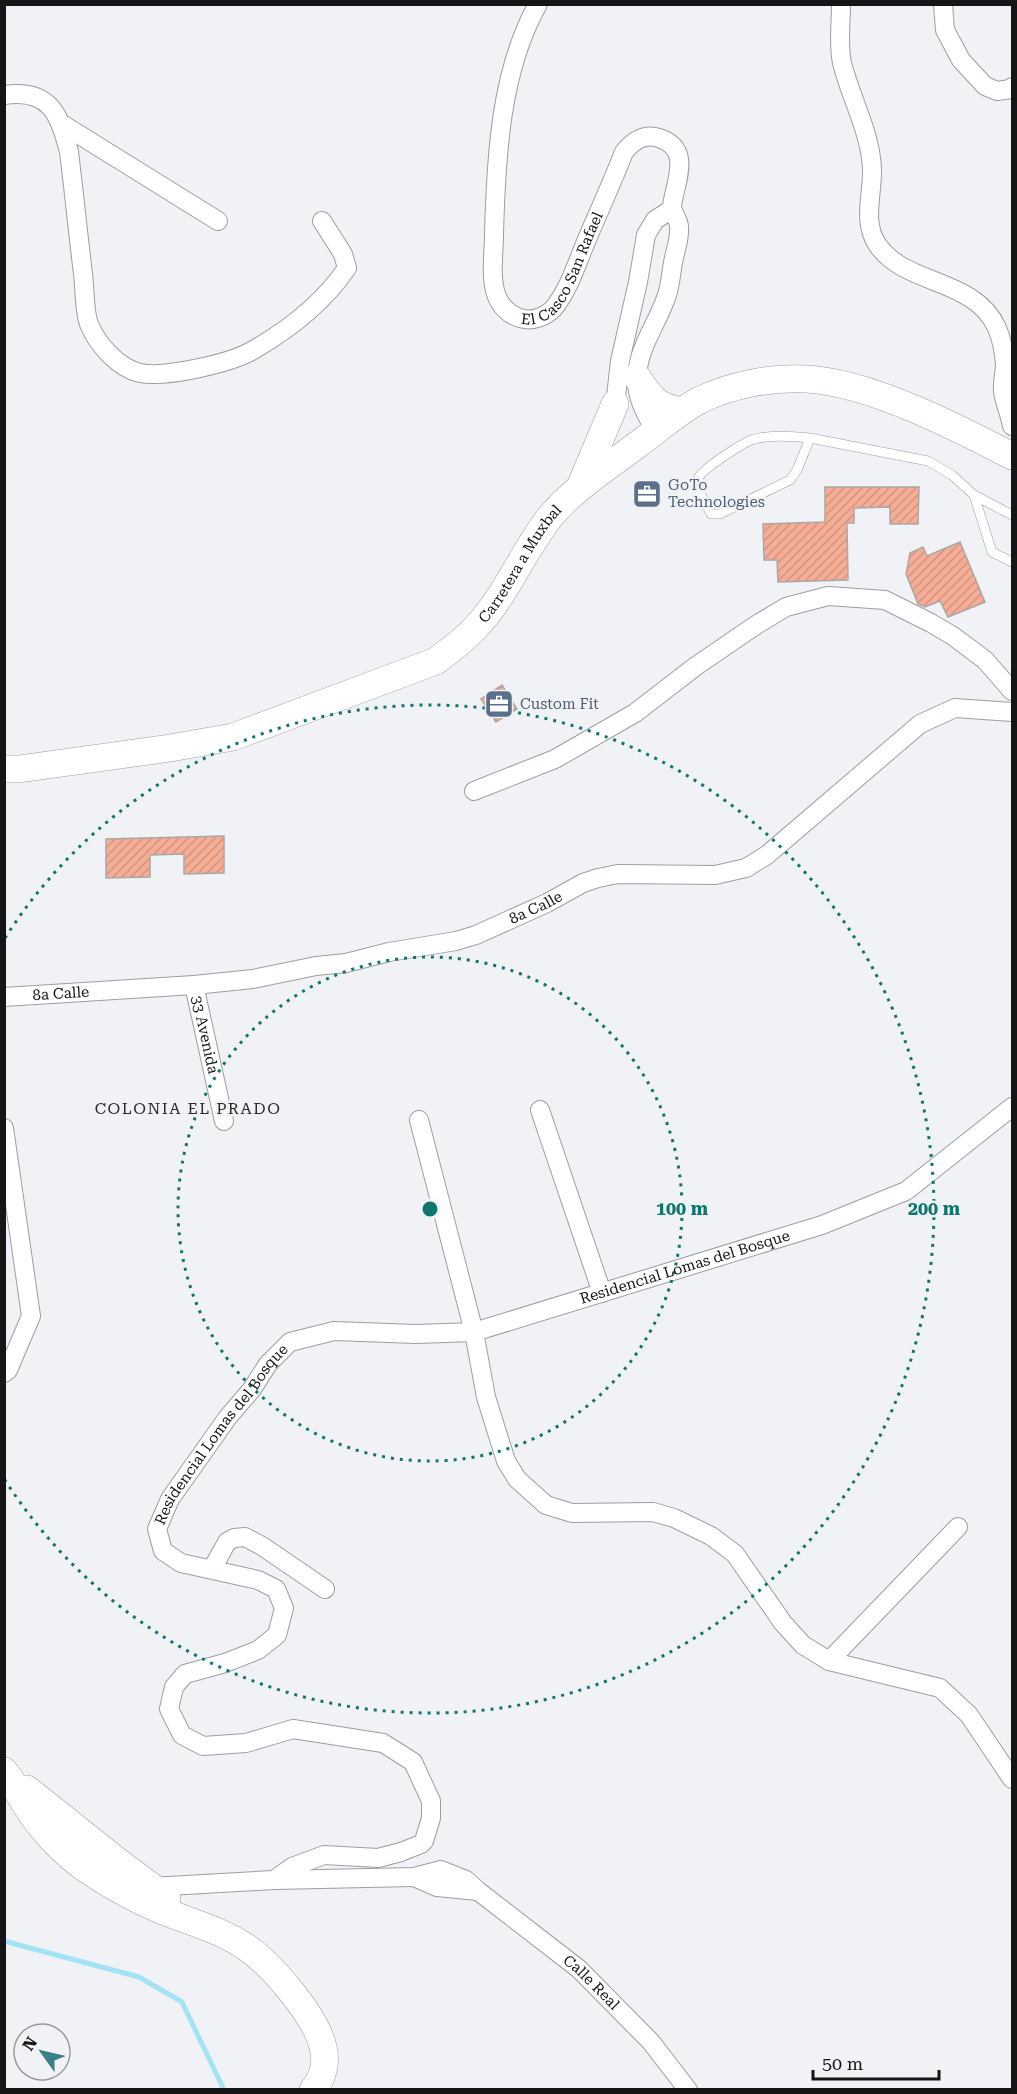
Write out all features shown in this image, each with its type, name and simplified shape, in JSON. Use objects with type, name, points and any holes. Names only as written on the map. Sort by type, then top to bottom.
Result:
[{"type":"main road","points":[[637,377],[649,395],[659,404],[665,408],[681,411]]},
{"type":"main road","name":"Carretera a Muxbal","points":[[4,769],[19,769],[171,748],[233,737],[436,661],[477,627],[492,608],[550,517],[579,488],[681,411],[718,393],[769,380],[807,379],[852,387],[1011,441]]},
{"type":"main road","points":[[579,488],[615,404]]},
{"type":"main road","points":[[8,1775],[25,1787],[76,1844],[84,1868],[151,1887],[175,1903],[190,1919]]},
{"type":"main road","points":[[111,1875],[158,1909],[190,1919],[246,1947],[277,1976],[299,2001],[314,2024],[323,2047],[324,2065],[319,2083],[313,2090]]},
{"type":"street","name":"El Casco San Rafael","points":[[538,4],[523,35],[505,104],[496,162],[493,271],[498,299],[505,310],[516,317],[528,320],[541,317],[551,310],[567,285],[624,152],[638,139],[648,136],[666,141],[674,148],[680,166],[672,209],[680,227],[669,286],[661,311],[644,344],[637,377],[640,400],[656,431]]},
{"type":"street","points":[[841,4],[839,40],[842,63],[868,139],[872,169],[870,230],[878,246],[910,271],[955,289],[975,301],[987,312],[998,329],[1009,367],[1003,391],[1011,441]]},
{"type":"street","points":[[943,4],[945,30],[961,60],[985,86],[997,91],[1012,89]]},
{"type":"street","points":[[4,95],[32,96],[53,107],[62,124],[69,152],[89,323],[106,351],[120,363],[140,373],[170,373],[210,365],[254,351],[303,317],[333,288],[347,268],[343,254],[322,221]]},
{"type":"street","points":[[62,124],[218,221]]},
{"type":"street","points":[[608,467],[620,361],[646,235],[662,214],[672,209]]},
{"type":"street","points":[[638,282],[669,286]]},
{"type":"street","points":[[474,791],[555,759],[635,713],[696,666],[786,607],[828,596],[885,600],[931,623],[985,660],[1012,691]]},
{"type":"street","name":"8a Calle","points":[[4,997],[253,979],[456,941],[491,929],[583,883],[598,878],[618,874],[715,875],[746,868],[767,855],[920,724],[955,708],[1012,707]]},
{"type":"street","name":"33 Avenida","points":[[194,985],[224,1121]]},
{"type":"street","name":"Residencial Lomas del Bosque","points":[[274,1880],[292,1867],[324,1855],[378,1858],[421,1844],[431,1818],[431,1801],[413,1762],[383,1743],[293,1729],[246,1743],[203,1746],[182,1736],[169,1709],[174,1688],[185,1674],[225,1663],[258,1650],[277,1635],[284,1608],[276,1589],[258,1580],[181,1563],[163,1551],[157,1529],[170,1499],[268,1364],[290,1342],[334,1331],[416,1334],[474,1332],[822,1225],[906,1191],[1012,1107]]},
{"type":"street","points":[[540,1110],[602,1293]]},
{"type":"street","points":[[420,1120],[474,1332],[486,1397],[506,1461],[518,1479],[546,1505],[572,1513],[653,1512],[674,1518],[711,1536],[735,1554],[783,1623],[803,1645],[829,1661],[940,1688],[969,1715],[1012,1779]]},
{"type":"street","points":[[4,1128],[31,1316],[8,1370],[4,1373]]},
{"type":"street","points":[[829,1661],[958,1527]]},
{"type":"street","points":[[212,1569],[227,1542],[234,1538],[245,1538],[262,1546],[325,1588]]},
{"type":"street","name":"Calle Real","points":[[151,1887],[274,1880],[414,1877],[441,1870],[466,1880],[579,1969],[651,2042],[688,2090]]},
{"type":"lane","points":[[810,438],[797,470],[790,480],[720,514],[711,514],[698,488],[698,479],[703,470],[753,440],[795,436],[810,438],[928,461],[952,475],[974,495],[1012,515]]},
{"type":"lane","points":[[974,495],[992,552],[1012,562]]},
{"type":"building","points":[[825,487],[919,487],[918,524],[890,524],[890,507],[854,508],[854,523],[847,523],[848,580],[778,582],[777,560],[764,560],[763,524],[825,522]]},
{"type":"building","points":[[960,542],[985,602],[948,617],[940,601],[925,607],[918,604],[906,574],[910,553],[923,547],[927,556]]},
{"type":"building","name":"Custom Fit","points":[[502,685],[517,709],[496,722],[481,699]]},
{"type":"building","points":[[224,836],[224,873],[184,874],[184,854],[150,855],[150,877],[106,878],[106,839]]},
{"type":"waterway","points":[[4,1941],[139,1977],[182,2002],[224,2090]]},
{"type":"place","name":"GoTo Technologies","points":[[647,494]]},
{"type":"place","name":"Custom Fit","points":[[499,704]]},
{"type":"district","name":"COLONIA EL PRADO","points":[[188,1108]]}]
